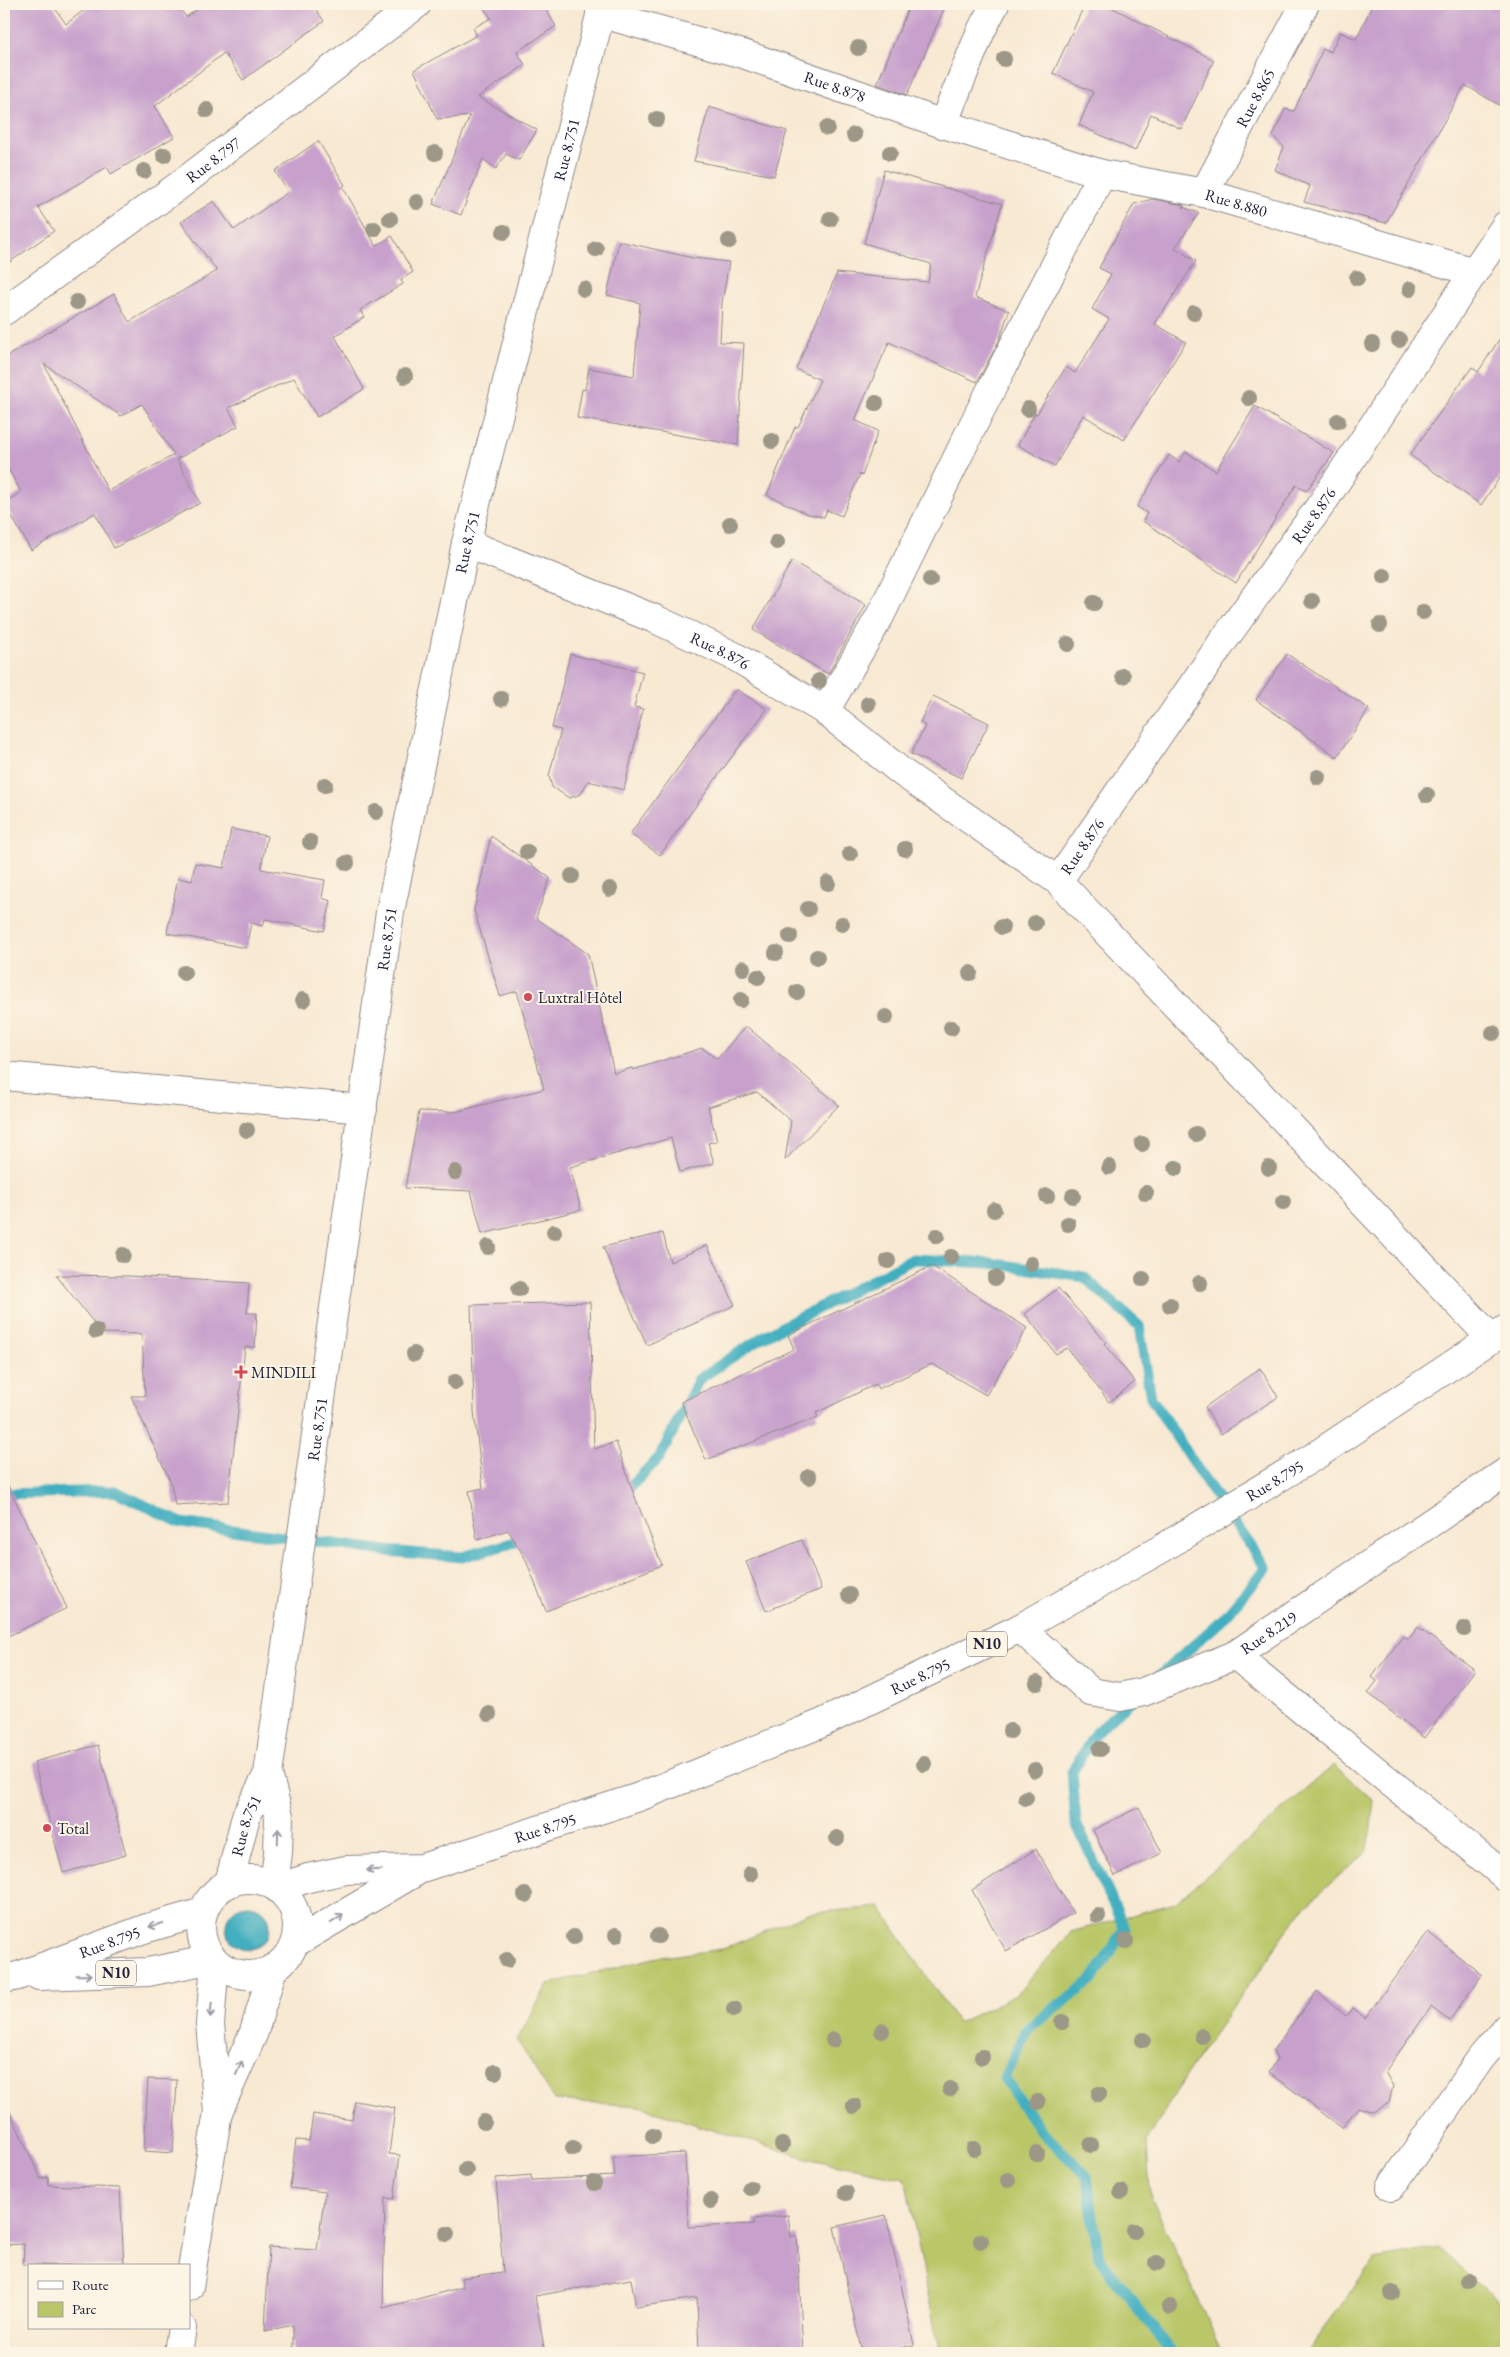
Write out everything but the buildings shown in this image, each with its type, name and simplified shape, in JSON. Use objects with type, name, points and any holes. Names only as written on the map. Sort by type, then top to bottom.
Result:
[{"type":"main road","name":"Rue 8.797","points":[[4,311],[178,187],[417,4]]},
{"type":"main road","points":[[943,124],[981,31],[995,4]]},
{"type":"main road","name":"Rue 8.865","points":[[1204,193],[1305,4]]},
{"type":"main road","name":"Rue 8.878","points":[[601,8],[746,55],[943,124]]},
{"type":"main road","name":"Rue 8.751","points":[[229,1883],[246,1816],[268,1774],[390,912],[466,543],[601,8]]},
{"type":"main road","name":"Rue 8.880","points":[[943,124],[1102,174],[1204,193],[1474,272]]},
{"type":"main road","points":[[825,711],[880,616],[979,413],[1102,174]]},
{"type":"main road","points":[[1474,272],[1506,225]]},
{"type":"main road","name":"Rue 8.876","points":[[466,543],[655,619],[734,656],[825,711],[903,773],[1058,881],[1221,644],[1323,502],[1474,272]]},
{"type":"main road","points":[[1058,881],[1499,1334]]},
{"type":"main road","points":[[4,1076],[363,1109]]},
{"type":"main road","name":"Rue 8.795","points":[[276,1886],[346,1870],[422,1868],[639,1797],[820,1724],[1020,1628],[1161,1549],[1315,1456],[1499,1334]]},
{"type":"main road","name":"Rue 8.219","points":[[1020,1628],[1091,1692],[1120,1697],[1143,1692],[1235,1655],[1506,1472]]},
{"type":"main road","points":[[1235,1655],[1506,1877]]},
{"type":"main road","points":[[268,1774],[279,1816],[276,1886]]},
{"type":"main road","name":"N10","points":[[295,1943],[422,1868]]},
{"type":"main road","points":[[243,1879],[259,1879],[276,1886],[291,1904],[297,1923],[295,1943],[286,1957],[273,1968],[259,1973],[243,1974],[228,1970],[214,1960],[204,1944],[201,1929],[203,1912],[213,1895],[229,1883],[243,1879]]},
{"type":"main road","name":"Rue 8.795","points":[[11,1978],[144,1929],[203,1912]]},
{"type":"main road","points":[[190,2280],[218,2112],[210,2024],[214,1960]]},
{"type":"main road","name":"Rue 8.795","points":[[11,1978],[148,1972],[214,1960]]},
{"type":"main road","points":[[218,2112],[254,2032],[273,1968]]},
{"type":"main road","points":[[1391,2187],[1481,2058],[1506,2028]]},
{"type":"main road","points":[[178,2353],[182,2330]]},
{"type":"green space","points":[[1334,1765],[1374,1801],[1368,1850],[1305,1906],[1190,2068],[1147,2141],[1150,2195],[1222,2353],[942,2353],[936,2334],[905,2178],[814,2160],[640,2106],[554,2100],[517,2040],[548,1984],[654,1958],[723,1949],[808,1913],[880,1907],[958,2023],[1016,1995],[1071,1932],[1175,1903]]},
{"type":"green space","points":[[1439,2248],[1506,2307],[1506,2353],[1306,2353],[1375,2259]]},
{"type":"water","points":[[252,1905],[264,1911],[269,1918],[269,1936],[264,1943],[257,1948],[244,1949],[236,1946],[229,1939],[226,1923],[229,1915],[236,1908]]},
{"type":"waterway","points":[[620,1497],[660,1457],[699,1379],[761,1338],[913,1259],[990,1263],[1084,1277],[1139,1326],[1151,1398],[1266,1568],[1222,1620],[1159,1676]]},
{"type":"waterway","points":[[4,1494],[115,1491],[181,1523],[386,1551],[462,1557],[530,1538]]},
{"type":"waterway","points":[[1132,1700],[1096,1732],[1072,1772],[1076,1823],[1125,1929],[1092,1980],[1027,2029],[1004,2078],[1041,2131],[1087,2176],[1099,2258],[1170,2350],[1170,2353]]},
{"type":"place","name":"Luxtral Hôtel","points":[[528,997]]},
{"type":"place","name":"MINDILI","points":[[241,1372]]},
{"type":"place","name":"Total","points":[[47,1828]]}]
